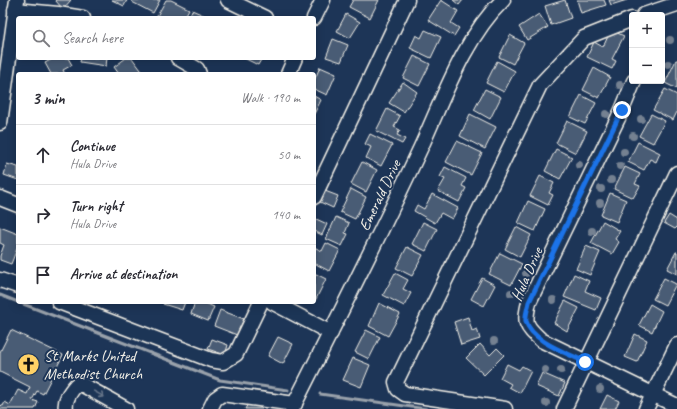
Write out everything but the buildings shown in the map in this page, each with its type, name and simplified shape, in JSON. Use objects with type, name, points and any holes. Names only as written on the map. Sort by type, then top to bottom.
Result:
[{"type":"street","points":[[228,0],[261,16]]},
{"type":"street","points":[[315,16],[323,0]]},
{"type":"street","points":[[316,193],[407,0]]},
{"type":"street","name":"Emerald Drive","points":[[294,406],[421,147],[455,71],[479,29],[503,0]]},
{"type":"street","points":[[652,10],[677,4]]},
{"type":"street","points":[[0,123],[16,5],[70,16]]},
{"type":"street","points":[[505,409],[405,394],[398,390],[396,382],[540,85],[584,38],[629,20]]},
{"type":"street","points":[[181,60],[197,69],[198,72]]},
{"type":"street","points":[[289,72],[294,60]]},
{"type":"street","name":"Hula Drive","points":[[633,84],[622,110],[529,302],[526,319],[529,328],[541,340],[677,406]]},
{"type":"street","points":[[564,409],[585,362],[677,173]]},
{"type":"street","points":[[0,198],[16,204]]},
{"type":"street","points":[[0,280],[16,285]]},
{"type":"street","points":[[64,304],[211,360],[223,362],[236,354],[260,304]]},
{"type":"street","points":[[276,304],[331,333]]},
{"type":"street","points":[[646,409],[677,345]]},
{"type":"street","points":[[66,409],[65,404],[69,394],[76,385],[83,385],[126,409]]},
{"type":"street","points":[[210,409],[215,399],[222,394],[294,406]]},
{"type":"waterway","points":[[0,295],[16,301]]},
{"type":"waterway","points":[[23,304],[220,380],[288,390]]},
{"type":"waterway","points":[[320,394],[426,409]]},
{"type":"place","name":"St Marks United Methodist Church","points":[[29,364]]},
{"type":"route","points":[[585,362],[541,340],[529,328],[526,319],[529,302],[622,110]]}]
